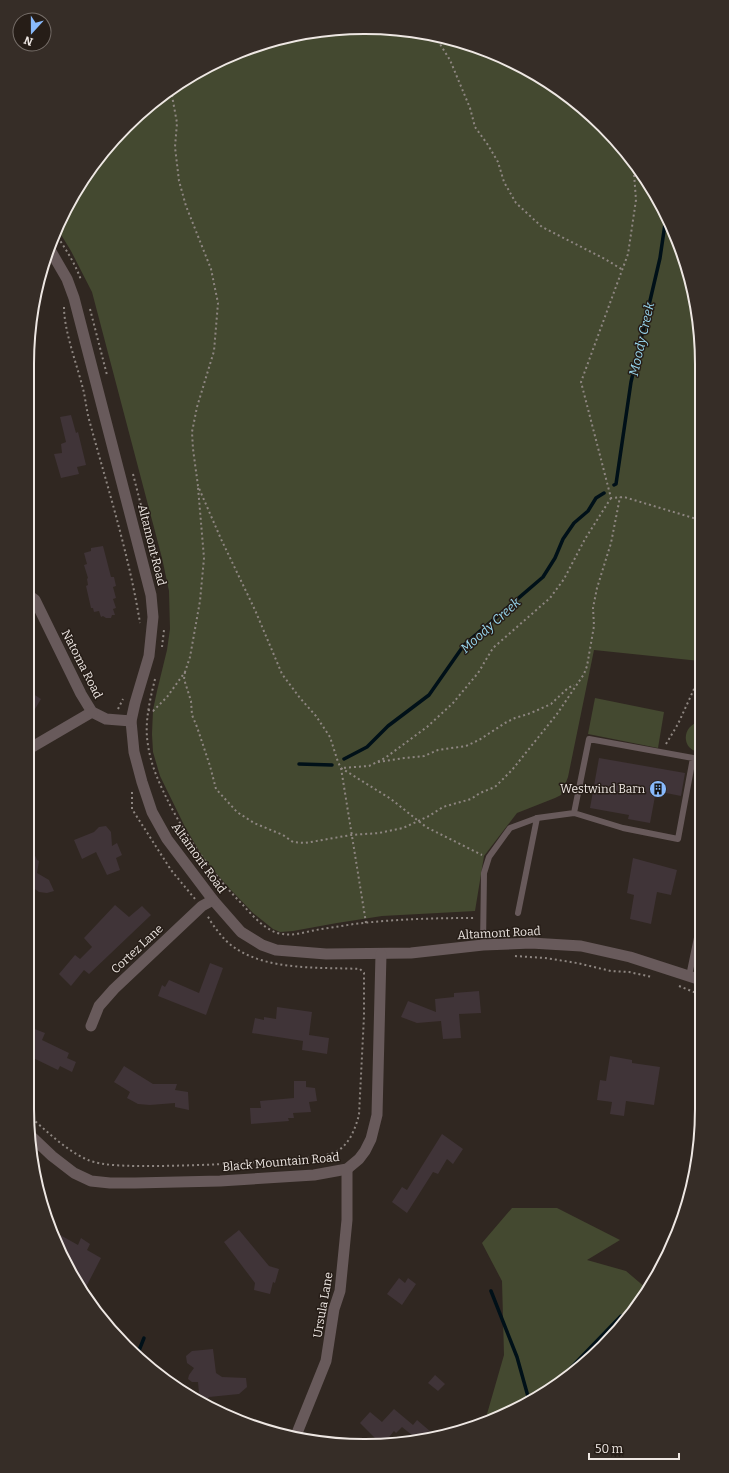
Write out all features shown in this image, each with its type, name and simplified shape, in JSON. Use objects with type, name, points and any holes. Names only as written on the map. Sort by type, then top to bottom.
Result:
[{"type":"street","name":"Altamont Road","points":[[53,254],[67,279],[74,298],[151,595],[153,617],[149,656],[131,721],[134,752],[142,782],[152,812],[167,839],[213,900],[241,932],[262,945],[276,950],[326,954],[411,953],[483,945],[531,943],[581,946],[630,956],[695,978]]},
{"type":"street","name":"Natoma Road","points":[[34,599],[81,694],[92,712],[106,719],[131,721]]},
{"type":"street","points":[[34,746],[92,712]]},
{"type":"street","name":"Cortez Lane","points":[[91,1026],[98,1006],[202,906],[213,900]]},
{"type":"street","name":"Black Mountain Road","points":[[36,1140],[74,1173],[91,1181],[110,1183],[220,1181],[314,1175],[347,1169],[365,1151],[371,1139],[377,1115],[381,954]]},
{"type":"street","name":"Ursula Lane","points":[[297,1432],[326,1361],[334,1309],[340,1291],[348,1220],[347,1169]]},
{"type":"lane","points":[[483,945],[484,873],[489,857],[510,828],[537,818],[574,813],[623,828],[678,839],[693,758],[589,739],[574,813]]},
{"type":"lane","points":[[518,913],[537,818]]},
{"type":"lane","points":[[689,976],[695,947]]},
{"type":"path","points":[[439,42],[450,60],[470,108],[475,127],[488,144],[498,162],[504,182],[516,203],[542,226],[623,270]]},
{"type":"path","points":[[172,96],[177,123],[175,147],[179,181],[186,206],[211,269],[218,303],[214,351],[210,369],[197,407],[192,432],[192,449],[198,486],[204,558],[200,601],[190,657],[184,680],[192,715],[198,727],[216,789],[237,812],[254,823],[283,835],[293,842],[305,843],[351,835],[394,831],[419,821],[443,807],[471,799],[480,793],[495,787],[512,770],[557,714],[584,674],[587,666],[594,626],[593,608],[597,588],[611,543],[620,497]]},
{"type":"path","points":[[341,768],[369,766],[385,758],[427,727],[453,703],[478,673],[493,648],[550,598],[564,579],[585,539],[611,498],[580,382],[628,254],[636,200],[634,174]]},
{"type":"path","points":[[59,238],[77,269],[83,286]]},
{"type":"path","points":[[64,300],[64,315],[69,338],[90,423],[112,498],[130,572],[141,628]]},
{"type":"path","points":[[89,306],[108,381]]},
{"type":"path","points":[[132,470],[158,574]]},
{"type":"path","points":[[198,486],[221,539],[255,610],[282,674],[316,716],[330,737],[341,768],[366,923]]},
{"type":"path","points":[[611,498],[620,497],[695,519]]},
{"type":"path","points":[[162,649],[164,630]]},
{"type":"path","points":[[135,704],[148,710],[153,710],[161,704],[185,672]]},
{"type":"path","points":[[155,678],[148,710],[146,730],[148,745],[159,784],[187,836],[204,861],[257,921],[281,934],[295,934],[388,920],[484,918]]},
{"type":"path","points":[[375,763],[424,756],[438,750],[466,746],[479,740],[504,723],[532,713],[551,704],[568,688],[576,685]]},
{"type":"path","points":[[659,752],[669,742],[695,687]]},
{"type":"path","points":[[118,721],[118,709],[125,697]]},
{"type":"path","points":[[341,768],[391,798],[426,827],[484,856],[489,857]]},
{"type":"path","points":[[35,1121],[61,1144],[89,1161],[119,1166],[176,1166],[232,1164],[314,1157],[336,1152],[348,1140],[354,1130],[359,1115],[364,1016],[364,973],[360,969],[308,968],[260,960],[234,947],[214,926],[202,906],[170,870],[132,809],[132,787]]},
{"type":"path","points":[[512,956],[551,959],[611,971],[629,972],[658,979]]},
{"type":"path","points":[[678,986],[695,993]]},
{"type":"green space","points":[[343,35],[386,35],[429,40],[450,45],[491,59],[530,78],[566,102],[598,131],[627,163],[651,199],[670,238],[677,258],[689,300],[692,321],[695,364],[695,660],[594,650],[568,777],[561,795],[517,813],[484,856],[475,911],[382,916],[280,932],[273,929],[253,913],[204,859],[185,827],[160,776],[153,752],[153,710],[167,650],[170,629],[169,591],[162,558],[92,292],[61,234],[78,199],[102,163],[116,147],[163,102],[199,78],[238,59],[279,45],[300,40]]},
{"type":"green space","points":[[595,698],[664,712],[658,748],[588,734]]},
{"type":"green space","points":[[694,724],[695,751],[689,747],[686,738],[689,728]]},
{"type":"green space","points":[[512,1208],[557,1208],[620,1240],[587,1260],[626,1271],[643,1286],[627,1310],[613,1326],[566,1371],[530,1395],[487,1415],[504,1355],[502,1281],[482,1243]]},
{"type":"building","points":[[71,415],[76,433],[78,432],[86,465],[77,467],[79,474],[61,478],[54,454],[62,453],[61,444],[66,442],[60,417]]},
{"type":"building","points":[[103,546],[111,577],[114,577],[116,586],[113,587],[116,598],[113,599],[116,608],[113,609],[115,615],[112,615],[111,618],[101,617],[99,611],[94,612],[93,608],[91,608],[86,586],[88,585],[88,578],[84,565],[87,564],[84,553],[91,551],[91,548]]},
{"type":"building","points":[[34,694],[41,699],[34,708]]},
{"type":"building","name":"Westwind Barn","points":[[599,758],[685,773],[681,796],[656,791],[650,823],[628,819],[629,815],[590,808]]},
{"type":"building","points":[[106,826],[111,832],[112,846],[117,843],[122,855],[116,858],[120,870],[107,875],[96,852],[82,859],[74,840],[94,832],[99,827]]},
{"type":"building","points":[[34,853],[39,861],[37,873],[49,880],[54,891],[47,893],[39,892],[34,888]]},
{"type":"building","points":[[633,858],[677,870],[671,895],[657,892],[651,924],[630,919],[634,895],[627,893]]},
{"type":"building","points":[[115,905],[129,917],[142,906],[151,915],[89,974],[84,970],[71,986],[59,974],[75,955],[80,959],[92,947],[84,938]]},
{"type":"building","points":[[210,963],[223,968],[206,1015],[158,996],[162,985],[165,987],[169,980],[199,993]]},
{"type":"building","points":[[479,991],[481,1013],[459,1014],[461,1038],[443,1039],[441,1021],[417,1023],[401,1017],[408,1001],[436,1012],[435,999],[454,997],[454,993]]},
{"type":"building","points":[[277,1007],[312,1012],[309,1035],[329,1038],[327,1054],[302,1050],[303,1041],[252,1033],[255,1018],[264,1020],[264,1017],[276,1019]]},
{"type":"building","points":[[34,1029],[45,1033],[42,1040],[69,1053],[67,1058],[76,1062],[72,1072],[60,1066],[58,1070],[34,1058]]},
{"type":"building","points":[[610,1056],[632,1060],[632,1063],[660,1067],[654,1105],[626,1101],[624,1116],[610,1114],[612,1102],[597,1100],[600,1080],[606,1081]]},
{"type":"building","points":[[124,1066],[153,1084],[177,1084],[175,1090],[188,1092],[189,1110],[175,1107],[175,1103],[150,1105],[138,1104],[127,1098],[130,1092],[114,1082]]},
{"type":"building","points":[[294,1081],[306,1081],[306,1087],[315,1088],[317,1101],[309,1102],[311,1112],[293,1113],[294,1118],[288,1118],[289,1121],[251,1124],[250,1108],[261,1108],[260,1101],[294,1098]]},
{"type":"building","points":[[442,1134],[463,1149],[453,1164],[447,1159],[438,1174],[433,1172],[407,1213],[392,1202],[402,1187],[407,1190]]},
{"type":"building","points":[[239,1230],[269,1266],[279,1269],[275,1283],[273,1282],[270,1294],[254,1290],[255,1283],[224,1242]]},
{"type":"building","points":[[59,1234],[78,1245],[81,1238],[90,1244],[87,1250],[101,1258],[86,1286],[78,1274]]},
{"type":"building","points":[[399,1278],[405,1283],[408,1278],[416,1284],[402,1305],[387,1294]]},
{"type":"building","points":[[213,1349],[216,1373],[222,1377],[246,1378],[247,1387],[239,1394],[209,1397],[207,1399],[205,1398],[199,1393],[198,1382],[192,1382],[188,1379],[194,1368],[187,1363],[186,1356],[192,1351]]},
{"type":"building","points":[[435,1375],[445,1384],[438,1391],[428,1383]]},
{"type":"building","points":[[394,1409],[413,1425],[417,1420],[431,1432],[412,1435],[402,1427],[396,1433],[394,1431],[388,1438],[375,1439],[360,1423],[370,1412],[382,1422]]},
{"type":"waterway","name":"Moody Creek","points":[[614,485],[616,484],[631,382],[660,258],[665,226]]},
{"type":"waterway","name":"Moody Creek","points":[[344,759],[367,747],[388,726],[429,695],[464,645],[543,577],[555,558],[563,539],[574,523],[588,511],[596,498],[604,493]]},
{"type":"waterway","name":"Moody Creek","points":[[299,764],[332,765]]},
{"type":"waterway","points":[[491,1291],[517,1357],[528,1396]]},
{"type":"waterway","points":[[578,1361],[621,1316]]},
{"type":"waterway","points":[[139,1350],[144,1338]]},
{"type":"place","name":"Westwind Barn","points":[[658,789]]}]
